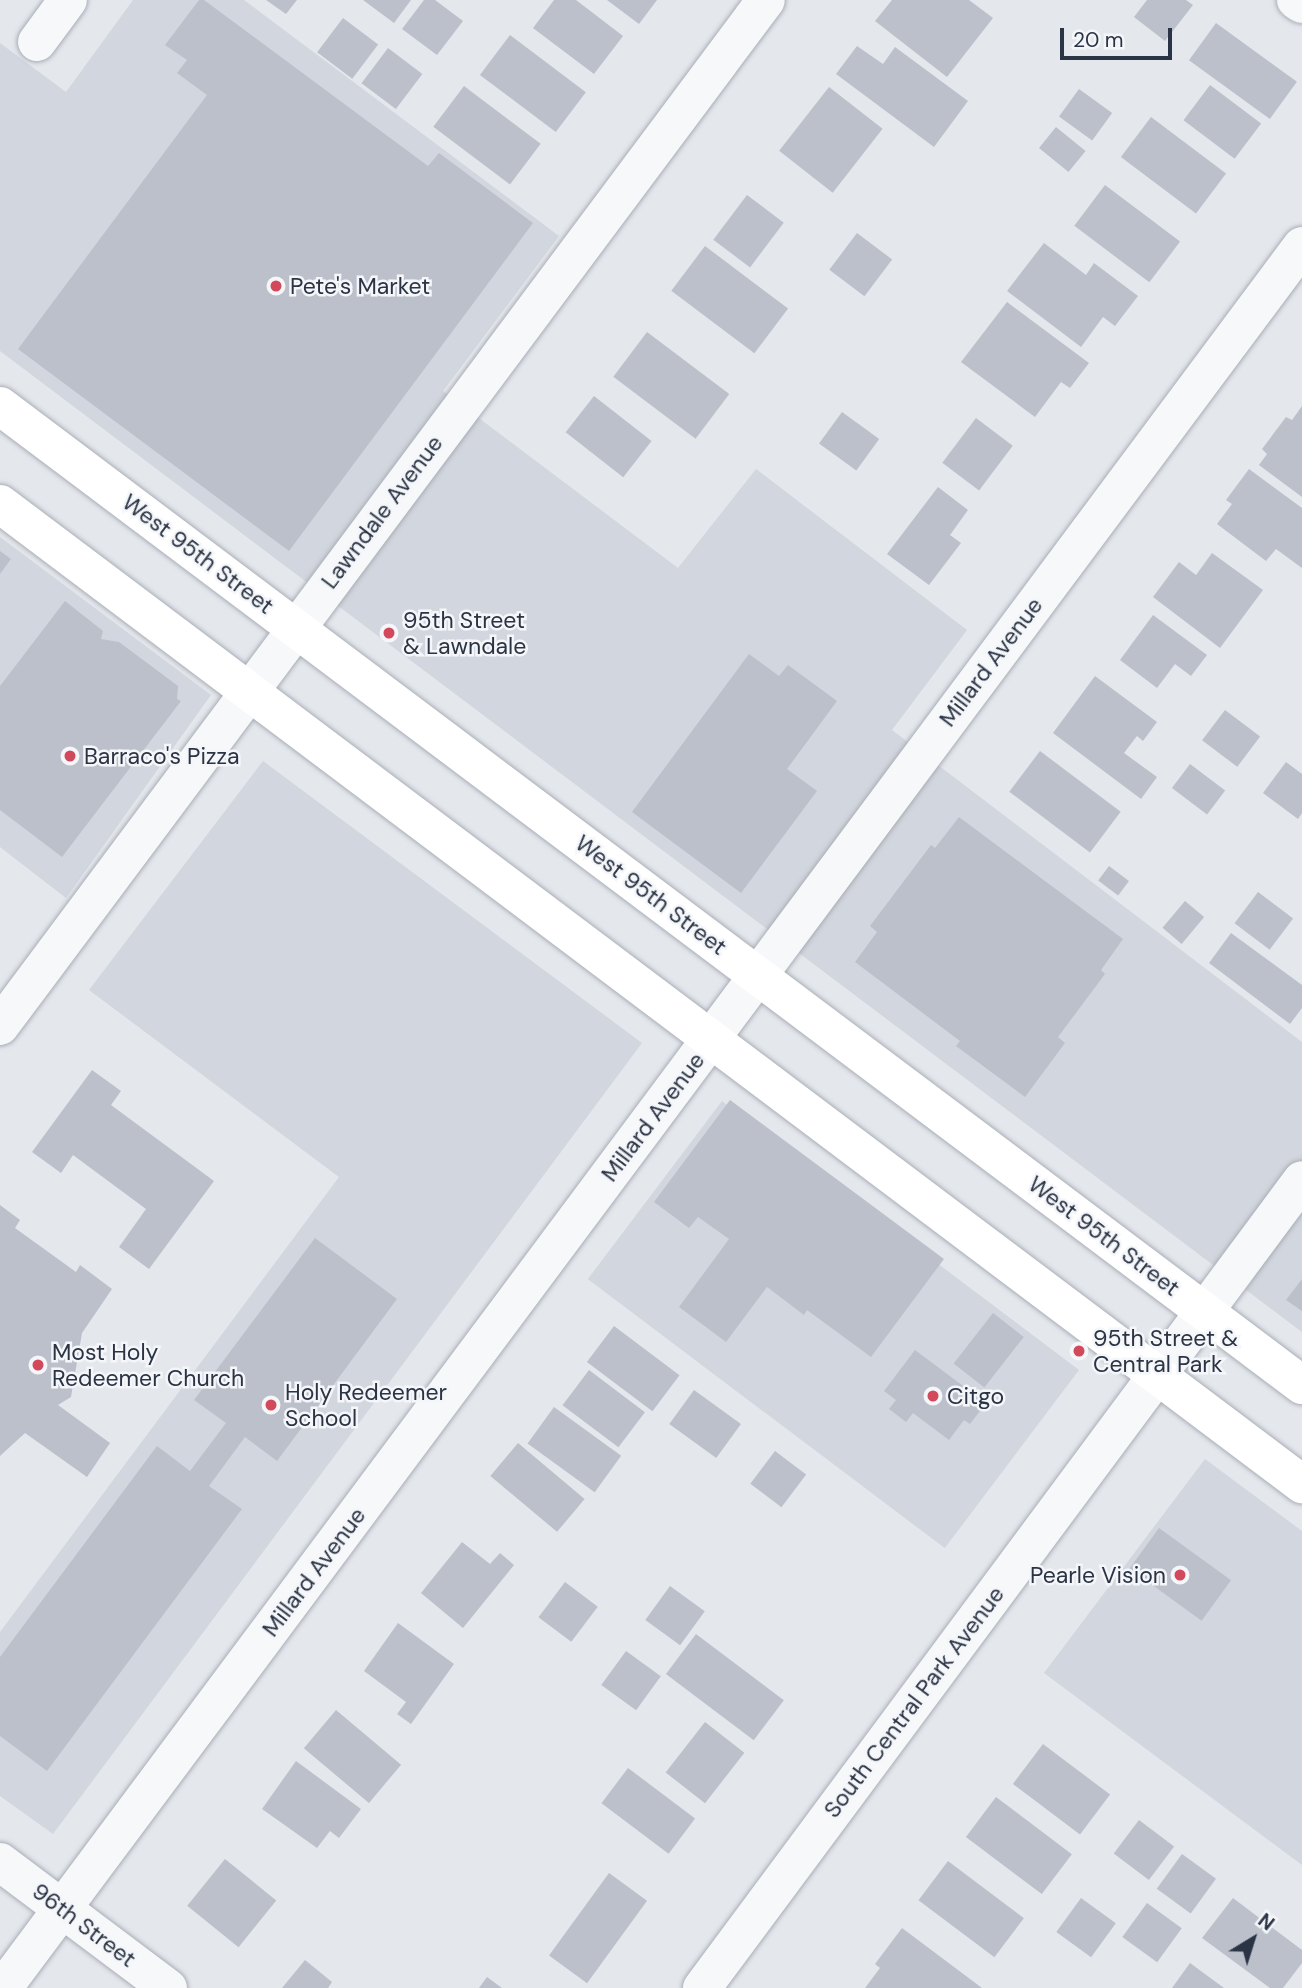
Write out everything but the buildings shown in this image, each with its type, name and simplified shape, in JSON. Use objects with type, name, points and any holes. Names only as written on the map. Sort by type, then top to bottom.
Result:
[{"type":"main road","name":"West 95th Street","points":[[0,406],[1302,1385]]},
{"type":"main road","points":[[0,505],[1302,1483]]},
{"type":"street","points":[[37,42],[68,0]]},
{"type":"street","name":"Lawndale Avenue","points":[[0,1026],[295,627],[766,0]]},
{"type":"street","points":[[1296,0],[1302,4]]},
{"type":"street","name":"Millard Avenue","points":[[3,1988],[1302,246]]},
{"type":"street","name":"South Central Park Avenue","points":[[702,1988],[1302,1180]]},
{"type":"street","name":"96th Street","points":[[0,1861],[168,1988]]},
{"type":"shaded area","points":[[133,0],[244,0],[559,236],[443,391],[678,568],[756,469],[967,630],[892,730],[1302,1042],[1302,1332],[0,351],[0,43],[66,92]]},
{"type":"shaded area","name":"Barraco's Pizza","points":[[0,537],[211,695],[66,898],[0,847]]},
{"type":"shaded area","name":"Holy Redeemer School","points":[[263,761],[642,1043],[53,1834],[0,1796],[0,1632],[339,1177],[89,990]]},
{"type":"shaded area","points":[[722,1101],[1079,1370],[945,1548],[588,1279]]},
{"type":"shaded area","points":[[1205,1459],[1302,1531],[1302,1865],[1044,1673]]},
{"type":"place","name":"Pete's Market","points":[[276,286]]},
{"type":"place","name":"95th Street & Lawndale","points":[[389,633]]},
{"type":"place","name":"Barraco's Pizza","points":[[70,756]]},
{"type":"place","name":"95th Street & Central Park","points":[[1079,1351]]},
{"type":"place","name":"Most Holy Redeemer Church","points":[[38,1365]]},
{"type":"place","name":"Citgo","points":[[933,1396]]},
{"type":"place","name":"Holy Redeemer School","points":[[271,1405]]},
{"type":"place","name":"Pearle Vision","points":[[1180,1575]]}]
